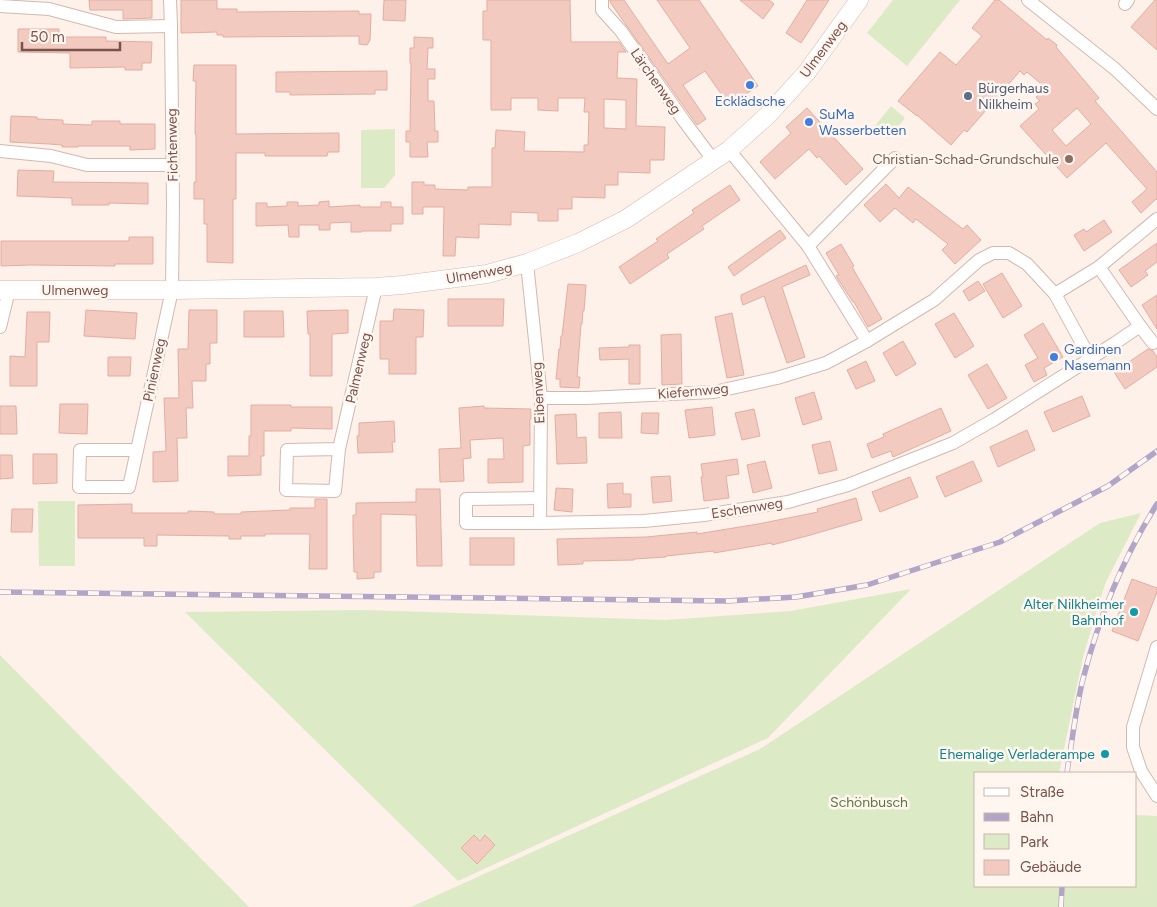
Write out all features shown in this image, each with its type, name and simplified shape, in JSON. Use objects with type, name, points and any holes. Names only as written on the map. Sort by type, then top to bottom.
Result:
[{"type":"street","name":"Fichtenweg","points":[[170,0],[172,290]]},
{"type":"street","name":"Lärchenweg","points":[[602,0],[602,10],[621,31],[714,161]]},
{"type":"street","name":"Ulmenweg","points":[[4,290],[376,287],[487,274],[527,263],[578,242],[626,219],[729,150],[769,114],[807,72],[859,0]]},
{"type":"street","points":[[1028,0],[1115,69],[1157,109]]},
{"type":"street","points":[[0,6],[49,9],[116,27],[171,26]]},
{"type":"street","points":[[729,150],[808,246],[867,341]]},
{"type":"street","points":[[0,151],[51,156],[87,165],[172,165]]},
{"type":"street","points":[[808,246],[895,158]]},
{"type":"street","points":[[1090,358],[1055,294],[1099,267],[1157,219]]},
{"type":"street","name":"Kiefernweg","points":[[540,398],[587,398],[714,392],[777,378],[826,363],[867,341],[934,300],[979,260],[993,253],[1009,253],[1027,264],[1055,294]]},
{"type":"street","name":"Eibenweg","points":[[527,263],[540,398],[540,523]]},
{"type":"street","points":[[1099,267],[1153,343]]},
{"type":"street","name":"Palmenweg","points":[[339,449],[287,450],[286,490],[335,491],[339,449],[376,287]]},
{"type":"street","points":[[0,327],[4,290]]},
{"type":"street","name":"Pinienweg","points":[[137,450],[80,450],[79,487],[129,487],[172,290]]},
{"type":"street","name":"Eschenweg","points":[[540,498],[466,499],[466,523],[644,521],[704,515],[788,502],[848,485],[953,443],[995,419],[1140,326]]},
{"type":"street","points":[[1157,647],[1133,727],[1133,747],[1141,771],[1157,796]]},
{"type":"green space","points":[[893,0],[960,0],[907,66],[867,33]]},
{"type":"green space","points":[[891,106],[905,118],[888,139],[874,127]]},
{"type":"green space","points":[[395,129],[395,175],[384,188],[361,188],[361,130]]},
{"type":"green space","points":[[38,501],[75,501],[75,566],[39,566]]},
{"type":"green space","name":"Schönbusch","points":[[1141,513],[1105,584],[1083,657],[1059,772],[974,772],[974,887],[1137,887],[1137,815],[1157,816],[1157,907],[411,907],[760,749],[1100,523]]},
{"type":"green space","points":[[911,589],[768,738],[458,881],[185,612],[364,610],[666,620],[791,611]]},
{"type":"green space","points":[[0,655],[249,907],[0,907]]},
{"type":"building","points":[[89,0],[152,0],[152,18],[123,19],[123,10],[90,10]]},
{"type":"building","points":[[181,0],[217,0],[217,9],[237,9],[237,12],[359,11],[359,14],[371,14],[370,40],[367,45],[359,44],[359,36],[223,37],[223,35],[217,35],[217,32],[181,33]]},
{"type":"building","points":[[384,0],[406,0],[405,21],[383,20]]},
{"type":"building","points":[[487,0],[570,0],[571,42],[619,42],[626,52],[618,52],[617,78],[637,79],[636,126],[665,127],[664,160],[650,160],[650,173],[618,172],[618,185],[605,185],[605,198],[572,197],[572,209],[558,209],[558,221],[538,221],[538,213],[511,212],[511,225],[479,224],[479,238],[456,237],[455,256],[443,256],[444,207],[423,207],[423,214],[412,214],[412,182],[424,182],[424,185],[435,185],[435,189],[468,190],[468,187],[492,187],[492,148],[495,148],[496,130],[525,132],[524,151],[584,152],[584,145],[588,145],[589,112],[584,112],[585,98],[558,98],[558,111],[538,110],[538,98],[511,98],[511,110],[491,110],[491,40],[483,40],[483,11],[487,11]],"holes":[[[604,99],[626,100],[626,129],[604,128]]]},
{"type":"building","points":[[610,0],[624,0],[668,64],[690,48],[657,0],[699,0],[758,86],[729,105],[705,71],[683,85],[706,119],[697,125]]},
{"type":"building","points":[[740,0],[769,0],[774,4],[763,19]]},
{"type":"building","points":[[807,0],[829,0],[801,43],[786,33]]},
{"type":"building","points":[[995,0],[999,0],[1047,40],[1048,38],[1057,45],[1056,47],[1099,98],[1095,101],[1157,172],[1157,200],[1141,213],[1132,202],[1147,189],[1106,143],[1067,178],[1020,126],[1039,109],[1035,104],[1040,101],[1036,97],[1046,88],[1027,72],[1024,75],[1020,71],[967,132],[964,130],[951,145],[898,101],[940,52],[956,65],[982,36],[972,28]],"holes":[[[1077,108],[1091,124],[1066,146],[1052,130]]]},
{"type":"building","points":[[1157,0],[1157,50],[1131,27]]},
{"type":"building","points":[[18,29],[59,29],[59,37],[106,37],[106,41],[152,42],[151,63],[142,63],[142,70],[125,70],[125,67],[70,68],[70,53],[18,52]]},
{"type":"building","points":[[414,37],[433,38],[433,48],[428,48],[427,69],[435,69],[435,79],[428,79],[428,101],[434,101],[435,131],[438,131],[438,142],[427,142],[428,157],[410,157],[410,142],[406,142],[406,131],[410,131],[410,48],[414,48]]},
{"type":"building","points":[[194,65],[236,65],[236,134],[339,133],[339,152],[328,152],[327,156],[265,156],[265,153],[236,153],[236,199],[233,199],[233,263],[207,262],[207,224],[204,224],[204,199],[194,199],[194,182],[196,182],[196,81],[193,81]]},
{"type":"building","points":[[387,71],[387,90],[375,90],[375,94],[290,95],[290,92],[276,92],[276,72]]},
{"type":"building","points":[[807,108],[863,169],[846,185],[819,156],[817,158],[809,149],[775,179],[760,162],[791,133],[786,127]]},
{"type":"building","points":[[11,116],[63,120],[63,124],[92,125],[92,121],[120,121],[120,124],[155,124],[155,149],[130,150],[130,146],[62,147],[62,145],[10,142]]},
{"type":"building","points":[[18,170],[54,171],[53,182],[148,183],[148,204],[109,203],[109,205],[72,205],[72,198],[17,196]]},
{"type":"building","points":[[886,184],[899,198],[908,187],[963,229],[967,225],[981,240],[955,264],[942,250],[948,244],[916,219],[913,223],[895,208],[880,222],[864,205]]},
{"type":"building","points":[[730,185],[740,200],[702,226],[704,229],[667,254],[669,258],[630,284],[619,267],[658,241],[656,239],[694,213],[692,210]]},
{"type":"building","points":[[329,201],[329,207],[360,205],[360,207],[381,207],[381,202],[391,202],[391,207],[403,207],[403,224],[391,224],[391,231],[362,232],[351,232],[351,222],[330,223],[330,230],[319,230],[319,225],[299,225],[299,237],[289,237],[288,225],[256,226],[256,203],[267,203],[267,207],[287,206],[287,202],[298,202],[298,206],[319,205],[319,202]]},
{"type":"building","points":[[1104,220],[1112,232],[1084,251],[1074,235],[1084,229],[1086,232]]},
{"type":"building","points":[[780,230],[786,238],[734,276],[728,267]]},
{"type":"building","points":[[129,237],[153,237],[153,264],[1,266],[1,241],[129,241]]},
{"type":"building","points":[[1157,243],[1157,262],[1145,271],[1148,275],[1131,287],[1119,270]]},
{"type":"building","points":[[841,244],[882,319],[868,327],[836,276],[839,275],[826,253]]},
{"type":"building","points":[[806,265],[810,275],[782,287],[805,357],[787,363],[764,296],[743,305],[741,295]]},
{"type":"building","points":[[1002,273],[1022,306],[1003,318],[983,284]]},
{"type":"building","points":[[978,281],[985,291],[969,301],[963,291]]},
{"type":"building","points":[[568,284],[586,285],[577,377],[580,377],[579,388],[560,387],[560,379],[556,379]]},
{"type":"building","points":[[1157,295],[1157,329],[1142,305]]},
{"type":"building","points":[[448,299],[504,299],[503,326],[448,326]]},
{"type":"building","points":[[394,309],[424,310],[423,337],[416,337],[416,374],[389,374],[389,359],[380,359],[380,321],[393,321]]},
{"type":"building","points":[[86,310],[137,313],[135,339],[84,336]]},
{"type":"building","points":[[189,310],[217,310],[217,343],[210,343],[210,364],[206,364],[206,381],[192,381],[193,408],[186,408],[187,438],[177,438],[178,481],[153,482],[153,452],[166,451],[164,398],[179,398],[178,349],[188,349]]},
{"type":"building","points":[[348,310],[348,333],[332,334],[332,376],[310,376],[310,334],[308,334],[307,311]]},
{"type":"building","points":[[244,311],[283,311],[284,337],[244,337]]},
{"type":"building","points":[[27,312],[50,312],[49,342],[37,342],[37,386],[10,386],[10,356],[25,357]]},
{"type":"building","points":[[732,313],[744,375],[727,378],[715,317]]},
{"type":"building","points":[[954,313],[974,346],[955,358],[935,324]]},
{"type":"building","points":[[1043,323],[1063,357],[1044,368],[1047,375],[1034,382],[1025,365],[1038,358],[1024,335]]},
{"type":"building","points":[[681,334],[682,384],[662,385],[661,335]]},
{"type":"building","points":[[903,341],[916,364],[896,376],[883,353]]},
{"type":"building","points":[[629,345],[640,345],[640,384],[629,384],[629,359],[600,360],[599,348],[629,347]]},
{"type":"building","points":[[1148,349],[1153,351],[1157,357],[1157,367],[1125,389],[1114,372]]},
{"type":"building","points":[[108,357],[131,357],[130,376],[108,376]]},
{"type":"building","points":[[866,361],[875,381],[856,389],[847,370]]},
{"type":"building","points":[[987,364],[1007,398],[988,409],[968,375]]},
{"type":"building","points":[[814,392],[822,419],[803,425],[795,398]]},
{"type":"building","points":[[1082,396],[1090,416],[1053,432],[1044,412]]},
{"type":"building","points":[[60,404],[88,404],[87,434],[59,433]]},
{"type":"building","points":[[251,405],[332,407],[332,429],[291,428],[291,431],[264,431],[264,456],[261,456],[261,475],[228,476],[228,456],[249,456]]},
{"type":"building","points":[[0,406],[16,406],[17,434],[0,434]]},
{"type":"building","points":[[484,406],[484,408],[531,409],[530,445],[523,446],[523,482],[488,483],[488,459],[504,459],[503,438],[470,440],[471,458],[463,459],[464,481],[440,482],[439,449],[461,448],[459,408]]},
{"type":"building","points":[[712,407],[715,435],[689,438],[685,410]]},
{"type":"building","points":[[941,408],[951,431],[893,457],[891,451],[872,458],[867,444],[884,437],[883,434]]},
{"type":"building","points":[[754,409],[760,436],[742,440],[735,413]]},
{"type":"building","points":[[621,412],[622,438],[599,438],[599,413]]},
{"type":"building","points":[[642,413],[659,413],[658,434],[641,433]]},
{"type":"building","points":[[576,414],[577,438],[586,437],[587,463],[557,464],[555,415]]},
{"type":"building","points":[[394,421],[395,442],[392,442],[393,452],[358,453],[357,436],[359,436],[359,423]]},
{"type":"building","points":[[1027,430],[1035,450],[998,467],[990,447]]},
{"type":"building","points":[[830,441],[837,470],[819,474],[812,445]]},
{"type":"building","points":[[33,454],[57,454],[57,483],[33,484]]},
{"type":"building","points":[[0,455],[12,455],[13,478],[0,479]]},
{"type":"building","points":[[737,459],[739,474],[726,476],[729,498],[704,501],[701,464]]},
{"type":"building","points":[[765,461],[772,488],[753,493],[747,465]]},
{"type":"building","points":[[973,461],[982,481],[945,497],[936,477]]},
{"type":"building","points":[[670,476],[672,501],[653,503],[651,477]]},
{"type":"building","points":[[910,477],[918,497],[880,512],[872,492]]},
{"type":"building","points":[[623,483],[623,494],[631,494],[631,507],[608,508],[607,484]]},
{"type":"building","points":[[556,488],[573,489],[572,512],[554,510]]},
{"type":"building","points":[[416,489],[440,489],[442,566],[417,566],[416,515],[381,514],[381,572],[374,572],[374,578],[357,579],[357,572],[354,572],[353,532],[353,515],[356,515],[356,503],[416,502]]},
{"type":"building","points":[[856,498],[862,520],[772,545],[772,543],[714,553],[714,551],[634,560],[583,561],[583,564],[558,565],[557,539],[646,537],[697,532],[697,534],[818,512],[817,509]]},
{"type":"building","points":[[315,499],[327,499],[327,569],[309,569],[310,534],[265,534],[265,536],[241,536],[241,539],[229,539],[229,536],[157,535],[157,546],[144,546],[144,538],[78,538],[78,505],[132,504],[132,513],[188,513],[188,511],[214,512],[214,514],[241,514],[241,512],[290,510],[290,508],[315,508]]},
{"type":"building","points":[[12,509],[33,509],[32,532],[11,532]]},
{"type":"building","points":[[470,538],[514,538],[514,565],[470,565]]},
{"type":"building","name":"Alter Nilkheimer Bahnhof","points":[[1132,579],[1157,588],[1138,641],[1112,631]]},
{"type":"building","points":[[474,835],[480,841],[485,835],[495,845],[477,864],[461,848]]},
{"type":"railway","points":[[0,592],[727,601],[796,597],[867,585],[1000,542],[1108,486],[1157,451]]},
{"type":"railway","points":[[1067,772],[1076,711],[1089,656],[1104,611],[1133,545],[1157,504]]},
{"type":"railway","points":[[1061,907],[1062,887]]},
{"type":"place","name":"Ecklädsche","points":[[750,85]]},
{"type":"place","name":"Bürgerhaus Nilkheim","points":[[968,96]]},
{"type":"place","name":"SuMa Wasserbetten","points":[[809,122]]},
{"type":"place","name":"Christian-Schad-Grundschule","points":[[1069,159]]},
{"type":"place","name":"Gardinen Nasemann","points":[[1054,357]]},
{"type":"place","name":"Alter Nilkheimer Bahnhof","points":[[1134,612]]},
{"type":"place","name":"Ehemalige Verladerampe","points":[[1105,754]]}]
